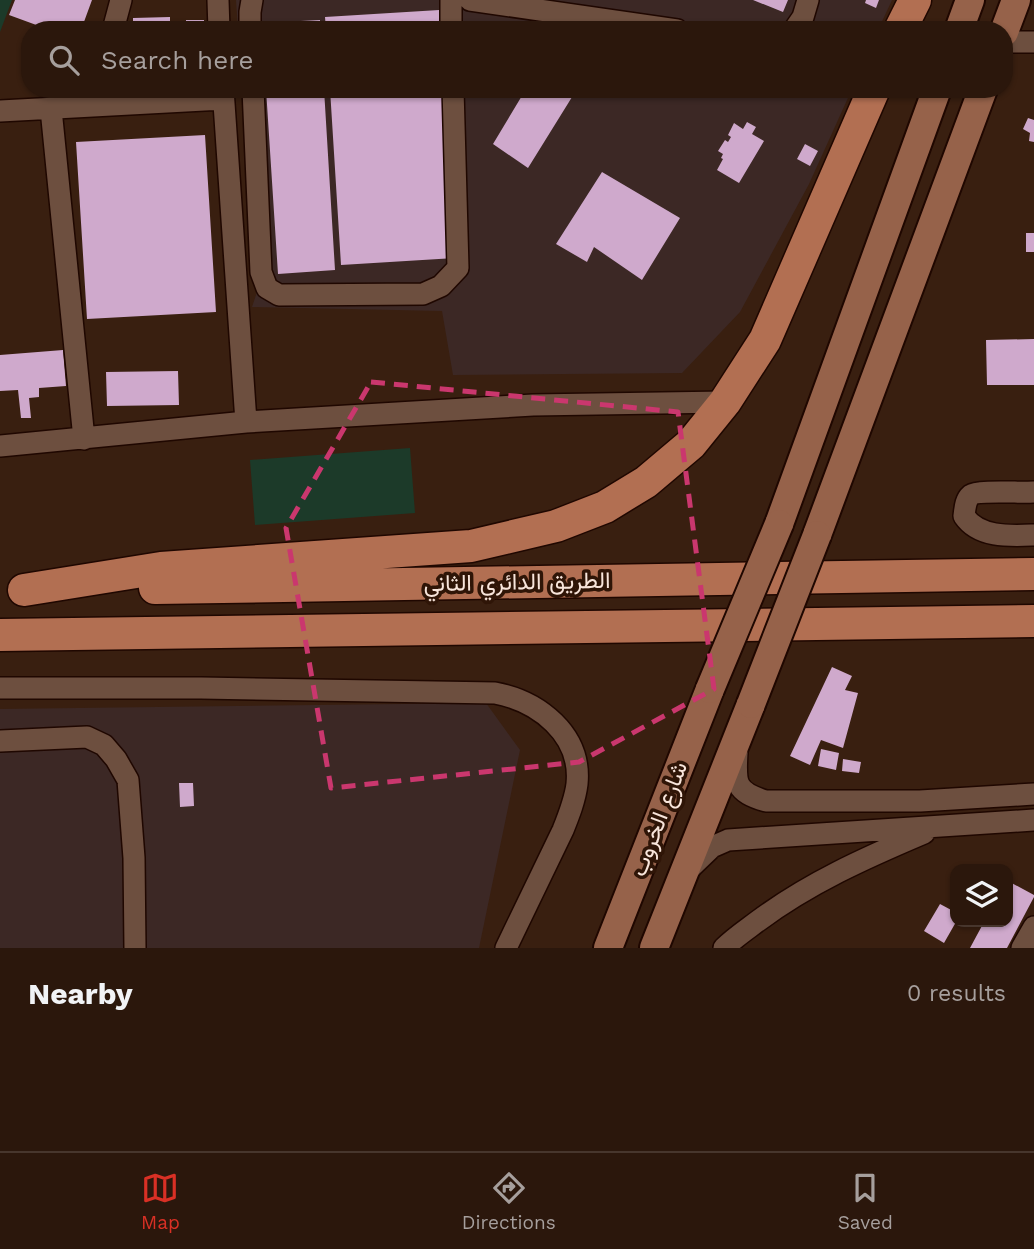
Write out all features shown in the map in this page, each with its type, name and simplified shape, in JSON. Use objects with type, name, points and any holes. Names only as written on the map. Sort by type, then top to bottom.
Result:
[{"type":"highway","points":[[904,21],[915,0]]},
{"type":"highway","points":[[12,591],[161,568],[471,546],[556,526],[605,507],[646,482],[691,444],[725,402],[765,340],[870,98]]},
{"type":"highway","name":"الطريق الدائري الثاني","points":[[12,591],[1034,574]]},
{"type":"highway","name":"الطريق الدائري الثاني","points":[[0,635],[1034,621]]},
{"type":"main road","points":[[962,21],[970,0]]},
{"type":"main road","points":[[1008,21],[1016,0]]},
{"type":"main road","name":"شارع الخروب","points":[[608,948],[710,689],[779,524],[934,98]]},
{"type":"main road","name":"شارع الخروب","points":[[654,948],[817,535],[980,98]]},
{"type":"street","points":[[115,21],[121,0]]},
{"type":"street","points":[[218,0],[219,21]]},
{"type":"street","points":[[250,21],[252,0]]},
{"type":"street","points":[[451,0],[452,21]]},
{"type":"street","points":[[470,0],[615,21]]},
{"type":"street","points":[[800,21],[808,0]]},
{"type":"street","points":[[1013,42],[1034,42]]},
{"type":"street","points":[[0,111],[51,108],[94,98]]},
{"type":"street","points":[[223,98],[246,422]]},
{"type":"street","points":[[253,98],[261,272],[267,288],[279,295],[423,294],[441,286],[458,268],[453,98]]},
{"type":"street","points":[[51,108],[84,439]]},
{"type":"street","points":[[0,446],[246,422],[533,405],[725,402]]},
{"type":"street","points":[[1034,492],[1002,494],[982,491],[973,494],[967,500],[964,516],[968,523],[978,530],[1008,536],[1034,535]]},
{"type":"street","points":[[0,688],[495,692],[522,700],[549,717],[565,736],[574,755],[577,782],[563,830],[506,948]]},
{"type":"street","points":[[739,735],[736,781],[746,794],[766,802],[920,801],[1034,794]]},
{"type":"street","points":[[0,741],[86,737],[104,745],[116,759],[128,780],[134,858],[135,948]]},
{"type":"street","points":[[686,871],[712,847],[728,840],[1034,820]]},
{"type":"street","points":[[724,948],[778,906],[824,878],[857,861],[940,827]]},
{"type":"street","points":[[1022,948],[1034,927]]},
{"type":"highlighted area","points":[[371,382],[678,412],[714,689],[579,762],[331,788],[286,528]]},
{"type":"shaded area","points":[[236,0],[892,0],[882,21],[237,21]]},
{"type":"shaded area","points":[[243,98],[848,98],[809,184],[740,312],[682,373],[453,375],[442,311],[252,307],[257,292]]},
{"type":"shaded area","points":[[486,703],[520,750],[479,948],[0,948],[0,709]]},
{"type":"green space","points":[[0,0],[12,0],[0,32]]},
{"type":"green space","points":[[410,448],[415,513],[255,525],[250,460]]},
{"type":"building","points":[[15,0],[92,0],[84,21],[25,21],[9,15]]},
{"type":"building","points":[[753,0],[788,0],[783,12]]},
{"type":"building","points":[[866,0],[879,0],[876,8],[865,3]]},
{"type":"building","points":[[439,10],[440,21],[325,21],[325,17]]},
{"type":"building","points":[[170,17],[170,21],[133,21],[133,18]]},
{"type":"building","points":[[267,98],[325,98],[335,270],[278,274]]},
{"type":"building","points":[[331,98],[445,98],[455,258],[341,265]]},
{"type":"building","points":[[521,98],[571,98],[528,168],[493,144]]},
{"type":"building","points":[[1028,118],[1034,120],[1034,142],[1029,141],[1030,133],[1023,129]]},
{"type":"building","points":[[747,122],[756,127],[752,134],[764,141],[739,183],[717,170],[723,159],[723,154],[718,151],[725,140],[728,142],[731,137],[728,135],[734,123],[743,129]]},
{"type":"building","points":[[205,135],[216,312],[87,319],[76,142]]},
{"type":"building","points":[[805,144],[818,151],[810,166],[797,159]]},
{"type":"building","points":[[602,172],[680,218],[642,280],[594,247],[587,262],[556,244]]},
{"type":"building","points":[[1026,233],[1034,233],[1034,252],[1026,252]]},
{"type":"building","points":[[1034,339],[1034,385],[987,385],[986,340]]},
{"type":"building","points":[[63,350],[66,386],[39,388],[39,397],[29,398],[31,418],[21,418],[18,390],[0,391],[0,355]]},
{"type":"building","points":[[178,371],[179,405],[107,406],[106,372]]},
{"type":"building","points":[[832,667],[852,676],[845,690],[858,693],[843,748],[821,740],[810,765],[790,756]]},
{"type":"building","points":[[821,749],[839,753],[836,770],[818,766]]},
{"type":"building","points":[[843,759],[861,762],[859,773],[842,771]]},
{"type":"building","points":[[179,783],[193,783],[194,806],[180,807]]},
{"type":"building","points":[[1013,884],[1034,895],[1007,948],[970,948],[981,927],[1013,927]]},
{"type":"building","points":[[940,904],[950,909],[950,927],[953,927],[944,943],[924,931]]}]
